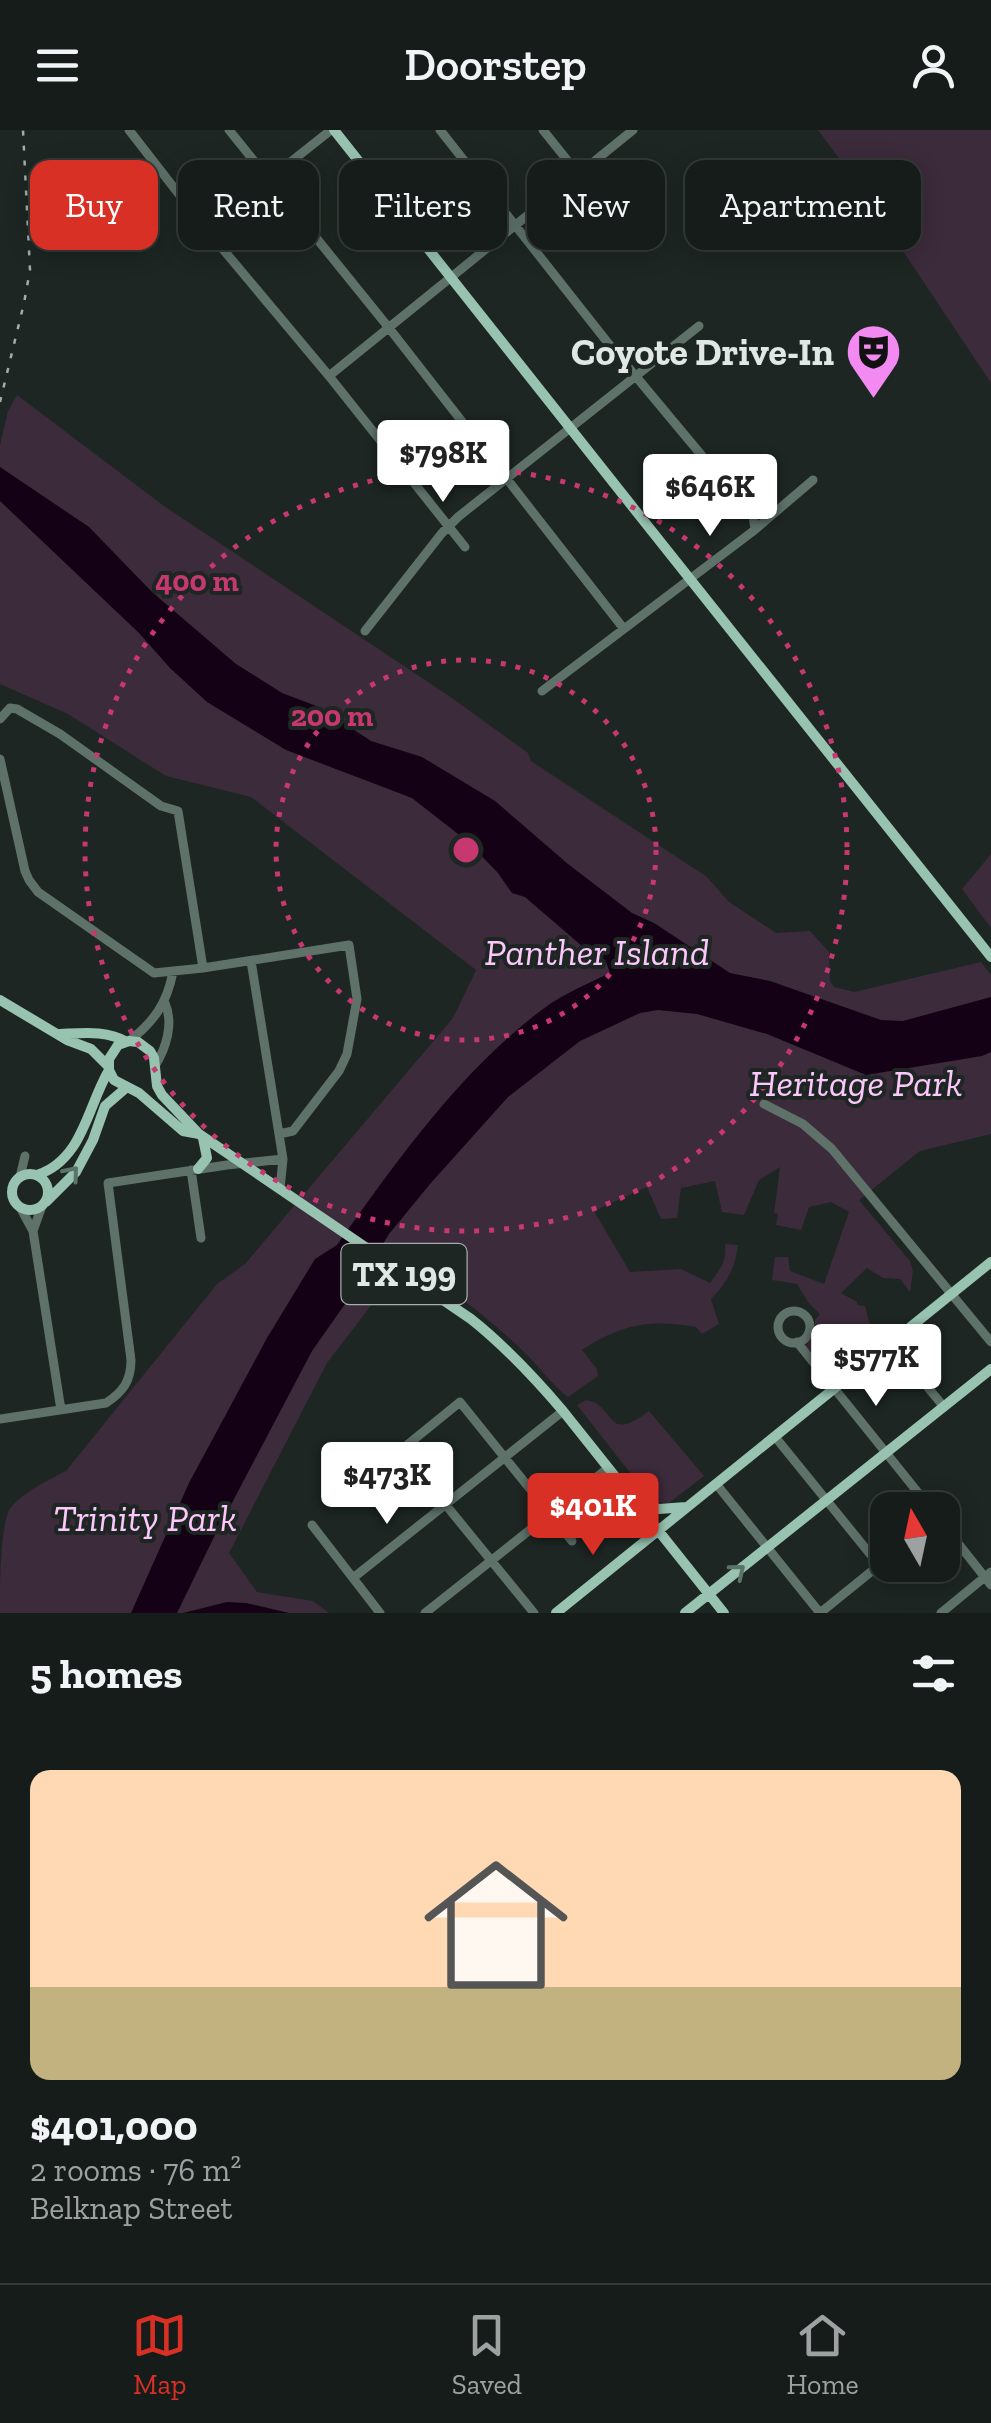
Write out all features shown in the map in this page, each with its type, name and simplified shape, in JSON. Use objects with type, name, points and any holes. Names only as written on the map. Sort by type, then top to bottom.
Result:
[{"type":"main road","points":[[332,130],[991,957]]},
{"type":"main road","points":[[0,1000],[67,1040],[91,1049],[114,1080],[128,1087]]},
{"type":"main road","points":[[0,1197],[31,1210],[44,1204],[76,1172],[105,1106],[128,1087],[142,1085],[155,1068],[154,1058],[145,1045],[103,1033],[59,1034]]},
{"type":"main road","points":[[0,1187],[60,1164],[72,1151],[108,1068],[108,1059],[114,1049],[128,1041]]},
{"type":"main road","name":"TX 199","points":[[155,1068],[158,1086],[166,1100],[201,1136]]},
{"type":"main road","name":"TX 199","points":[[128,1087],[183,1130],[201,1136],[280,1189],[502,1345],[562,1411],[724,1613]]},
{"type":"main road","points":[[195,1170],[207,1158],[201,1136]]},
{"type":"main road","points":[[36,1175],[48,1186],[44,1204]]},
{"type":"main road","points":[[19,1178],[12,1191],[19,1206]]},
{"type":"main road","points":[[556,1613],[991,1262]]},
{"type":"main road","points":[[685,1613],[991,1369]]},
{"type":"main road","points":[[633,1501],[660,1509],[690,1506]]},
{"type":"street","points":[[130,130],[178,193]]},
{"type":"street","points":[[229,130],[252,160]]},
{"type":"street","points":[[294,160],[332,130]]},
{"type":"street","points":[[440,130],[753,516],[755,528]]},
{"type":"street","points":[[543,130],[567,160]]},
{"type":"street","points":[[597,160],[633,130]]},
{"type":"street","points":[[329,376],[527,217]]},
{"type":"street","points":[[319,242],[624,628]]},
{"type":"street","points":[[224,250],[465,547]]},
{"type":"street","points":[[365,630],[449,526],[698,326]]},
{"type":"street","points":[[542,692],[813,480]]},
{"type":"street","points":[[0,719],[6,710],[18,708],[162,806],[178,811],[203,968]]},
{"type":"street","points":[[0,759],[25,871],[34,887],[154,974],[348,945],[357,999],[347,1054],[339,1071],[294,1131],[279,1134]]},
{"type":"street","points":[[251,961],[284,1159],[280,1189]]},
{"type":"street","points":[[128,1041],[146,1028],[165,1003],[173,972]]},
{"type":"street","points":[[155,1068],[167,1035],[165,1003]]},
{"type":"street","points":[[764,1104],[796,1119],[823,1140],[991,1342]]},
{"type":"street","points":[[19,1178],[25,1156],[36,1175]]},
{"type":"street","points":[[0,1418],[106,1403],[118,1395],[130,1376],[132,1360],[108,1183],[284,1159]]},
{"type":"street","points":[[195,1170],[202,1238]]},
{"type":"street","points":[[32,1231],[44,1204]]},
{"type":"street","points":[[19,1206],[32,1231],[60,1410]]},
{"type":"street","points":[[797,1342],[917,1492]]},
{"type":"street","points":[[892,1344],[944,1406]]},
{"type":"street","points":[[534,1613],[401,1450],[460,1402],[572,1541]]},
{"type":"street","points":[[353,1578],[562,1411]]},
{"type":"street","points":[[776,1438],[870,1548]]},
{"type":"street","points":[[425,1613],[608,1468]]},
{"type":"street","points":[[717,1484],[820,1613],[870,1573]]},
{"type":"street","points":[[312,1525],[380,1613]]},
{"type":"street","points":[[941,1613],[989,1578],[960,1543]]},
{"type":"green space","points":[[818,130],[991,130],[991,383],[902,250],[921,250],[921,160],[840,160]]},
{"type":"green space","points":[[17,395],[164,506],[452,698],[528,753],[531,761],[707,877],[729,902],[776,933],[810,931],[829,952],[830,981],[834,987],[854,992],[981,962],[991,975],[991,1134],[920,1151],[859,1200],[910,1261],[913,1271],[910,1292],[900,1279],[883,1278],[867,1268],[841,1293],[865,1306],[869,1322],[881,1333],[828,1375],[806,1346],[820,1314],[797,1284],[772,1280],[775,1257],[788,1257],[790,1271],[824,1284],[849,1212],[831,1202],[809,1207],[801,1230],[776,1225],[780,1167],[759,1180],[744,1215],[722,1212],[715,1181],[681,1188],[677,1218],[661,1219],[647,1187],[594,1211],[630,1272],[681,1269],[710,1283],[722,1265],[725,1244],[738,1245],[730,1274],[711,1299],[719,1324],[702,1334],[696,1327],[650,1324],[610,1334],[582,1350],[598,1376],[568,1397],[480,1313],[401,1260],[327,1363],[229,1553],[257,1592],[313,1601],[329,1613],[0,1613],[3,1534],[13,1505],[66,1471],[217,1284],[245,1264],[453,1018],[476,970],[251,797],[166,776],[68,714],[0,684],[0,445],[8,411]]},
{"type":"green space","points":[[991,854],[991,928],[962,889]]},
{"type":"green space","points":[[586,1400],[596,1403],[617,1424],[635,1420],[649,1411],[704,1476],[669,1503],[653,1502],[577,1405]]},
{"type":"shaded area","points":[[0,467],[89,527],[152,592],[236,664],[282,693],[319,707],[371,741],[422,757],[495,801],[632,913],[730,973],[770,981],[881,1020],[903,1021],[991,997],[991,1052],[866,1075],[767,1034],[697,1014],[658,1010],[640,1013],[580,1041],[508,1097],[389,1234],[312,1351],[177,1613],[131,1613],[189,1483],[267,1338],[315,1259],[337,1245],[406,1150],[484,1060],[551,1004],[610,973],[606,962],[597,959],[525,897],[512,893],[467,841],[412,798],[286,750],[207,702],[0,501]]},
{"type":"shaded area","points":[[227,1602],[246,1603],[289,1613],[183,1613]]},
{"type":"railway","points":[[0,402],[30,270],[23,130]]},
{"type":"place","name":"Coyote Drive-In","points":[[873,401]]},
{"type":"park label","name":"Panther Island","points":[[597,952]]},
{"type":"park label","name":"Heritage Park","points":[[856,1083]]},
{"type":"park label","name":"Trinity Park","points":[[145,1518]]}]
